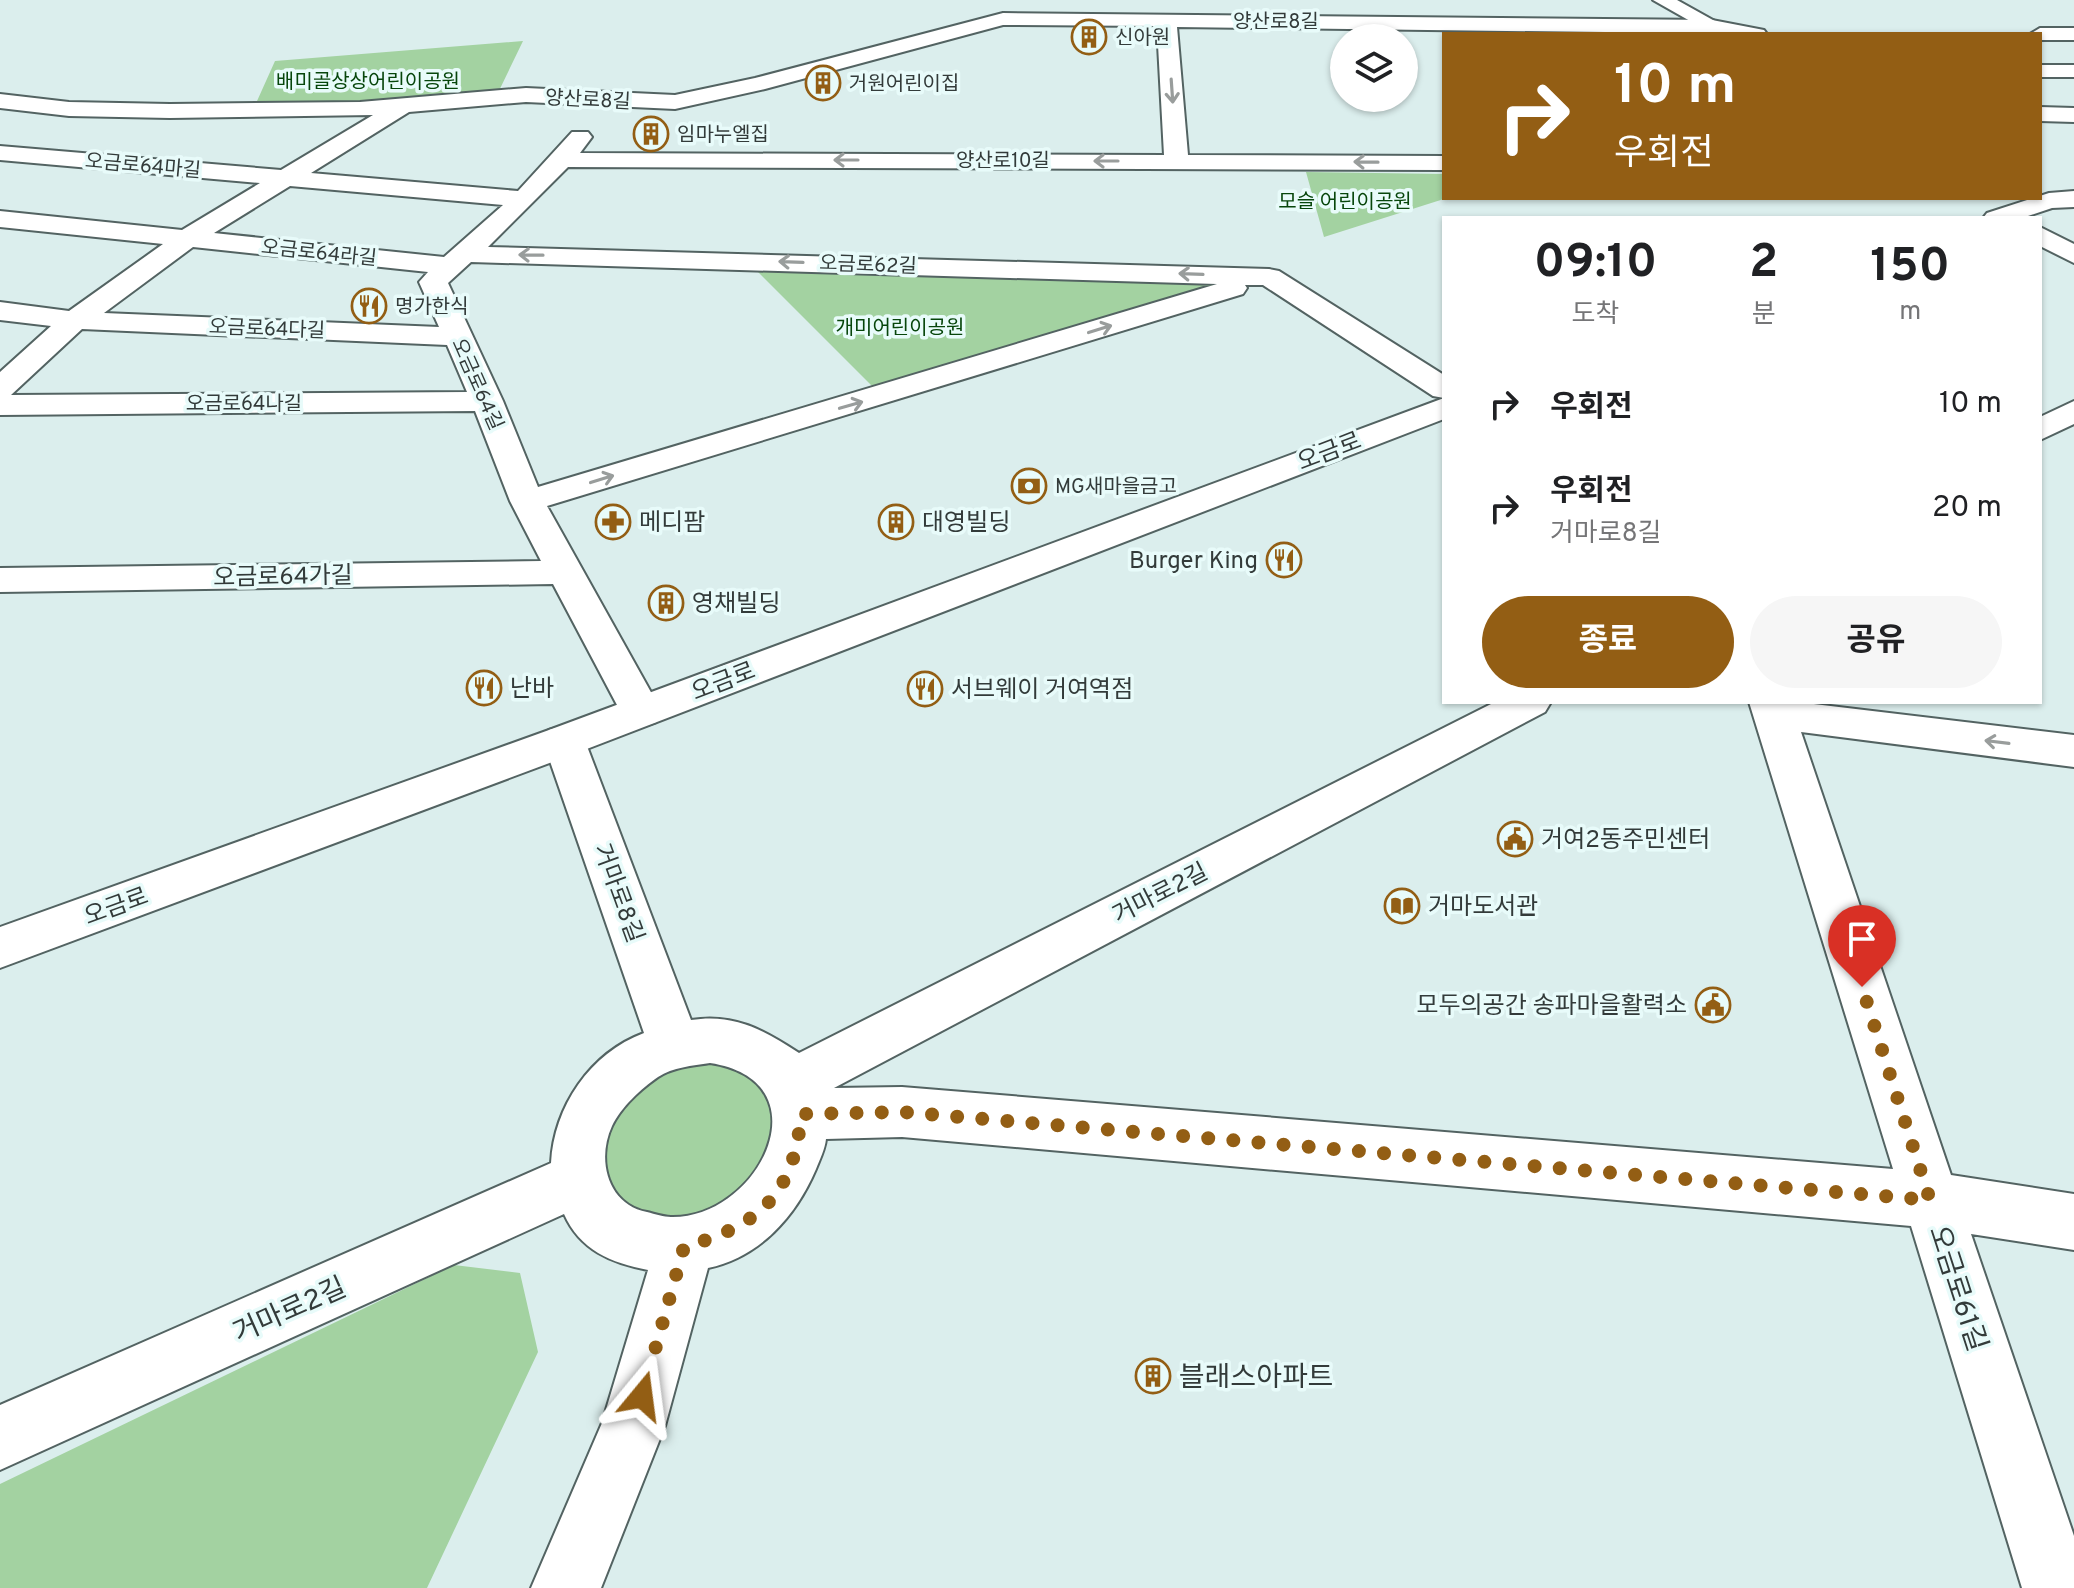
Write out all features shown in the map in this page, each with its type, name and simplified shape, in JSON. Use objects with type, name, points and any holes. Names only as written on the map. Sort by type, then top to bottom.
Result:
[{"type":"street","points":[[984,0],[1003,19]]},
{"type":"street","points":[[1662,0],[1720,30]]},
{"type":"street","points":[[1633,5],[1679,30]]},
{"type":"street","name":"양산로8길","points":[[0,101],[69,109],[360,109],[526,95],[675,102],[757,84],[1003,19],[1433,22],[1720,30]]},
{"type":"street","points":[[1167,21],[1176,161]]},
{"type":"street","points":[[1433,22],[1442,42]]},
{"type":"street","points":[[2042,34],[2074,34]]},
{"type":"street","points":[[2042,71],[2074,71]]},
{"type":"street","name":"오금로64길","points":[[608,100],[563,160],[433,282],[487,401],[527,501],[641,712]]},
{"type":"street","points":[[287,178],[405,105]]},
{"type":"street","points":[[0,143],[69,109]]},
{"type":"street","points":[[2042,114],[2074,115]]},
{"type":"street","name":"오금로64마길","points":[[0,153],[522,199]]},
{"type":"street","name":"양산로10길","points":[[563,160],[1442,163]]},
{"type":"street","name":"오금로64라길","points":[[188,238],[287,178]]},
{"type":"street","points":[[2007,216],[2054,199],[2074,215]]},
{"type":"street","points":[[1979,200],[2003,216]]},
{"type":"street","name":"오금로64라길","points":[[0,219],[458,260]]},
{"type":"street","points":[[2042,236],[2074,255]]},
{"type":"street","points":[[0,389],[75,320],[188,238]]},
{"type":"street","name":"오금로62길","points":[[458,260],[1269,277]]},
{"type":"street","points":[[527,501],[1269,277],[1442,388]]},
{"type":"street","name":"오금로64다길","points":[[0,311],[75,320],[458,337]]},
{"type":"street","name":"오금로64나길","points":[[0,405],[487,401]]},
{"type":"street","name":"오금로","points":[[0,948],[564,741],[1442,409]]},
{"type":"street","name":"오금로64가길","points":[[0,580],[566,572]]},
{"type":"street","name":"거마로2길","points":[[796,1099],[1526,704]]},
{"type":"street","name":"오금로61길","points":[[2057,1588],[1772,708],[2074,751]]},
{"type":"street","name":"거마로8길","points":[[564,741],[674,1045]]},
{"type":"street","points":[[710,1040],[743,1045],[771,1060],[796,1099],[798,1149],[784,1184],[757,1214],[721,1236],[684,1247],[645,1245],[613,1232],[590,1209],[579,1179],[579,1146],[591,1112],[612,1084],[641,1060],[674,1045],[710,1040]]},
{"type":"street","points":[[796,1099],[902,1112],[1930,1200],[2074,1222]]},
{"type":"street","name":"거마로2길","points":[[0,1438],[579,1179]]},
{"type":"street","points":[[566,1588],[633,1426],[684,1247]]},
{"type":"green space","name":"배미골상상어린이공원","points":[[523,41],[496,97],[253,110],[275,61]]},
{"type":"green space","name":"모슬 어린이공원","points":[[1306,172],[1442,174],[1442,200],[1324,237]]},
{"type":"green space","name":"개미어린이공원","points":[[747,261],[1269,277],[882,396]]},
{"type":"green space","points":[[688,1054],[769,1077],[780,1159],[704,1226],[616,1212],[597,1134],[610,1106]]},
{"type":"green space","points":[[454,1265],[520,1273],[538,1352],[427,1588],[0,1588],[0,1484]]},
{"type":"place","name":"신아원","points":[[1089,37]]},
{"type":"place","name":"거원어린이집","points":[[823,83]]},
{"type":"place","name":"임마누엘집","points":[[651,134]]},
{"type":"place","name":"명가한식","points":[[369,306]]},
{"type":"place","name":"MG새마을금고","points":[[1029,486]]},
{"type":"place","name":"메디팜","points":[[613,522]]},
{"type":"place","name":"대영빌딩","points":[[896,522]]},
{"type":"place","name":"Burger King","points":[[1284,560]]},
{"type":"place","name":"영채빌딩","points":[[666,603]]},
{"type":"place","name":"난바","points":[[484,688]]},
{"type":"place","name":"서브웨이 거여역점","points":[[925,689]]},
{"type":"place","name":"거여2동주민센터","points":[[1515,839]]},
{"type":"place","name":"거마도서관","points":[[1402,906]]},
{"type":"place","name":"모두의공간 송파마을활력소","points":[[1713,1005]]},
{"type":"place","name":"블래스아파트","points":[[1153,1376]]},
{"type":"route","points":[[642,1396],[684,1247],[721,1236],[757,1214],[784,1184],[798,1149],[801,1114],[902,1112],[1930,1200],[1862,987]]}]
